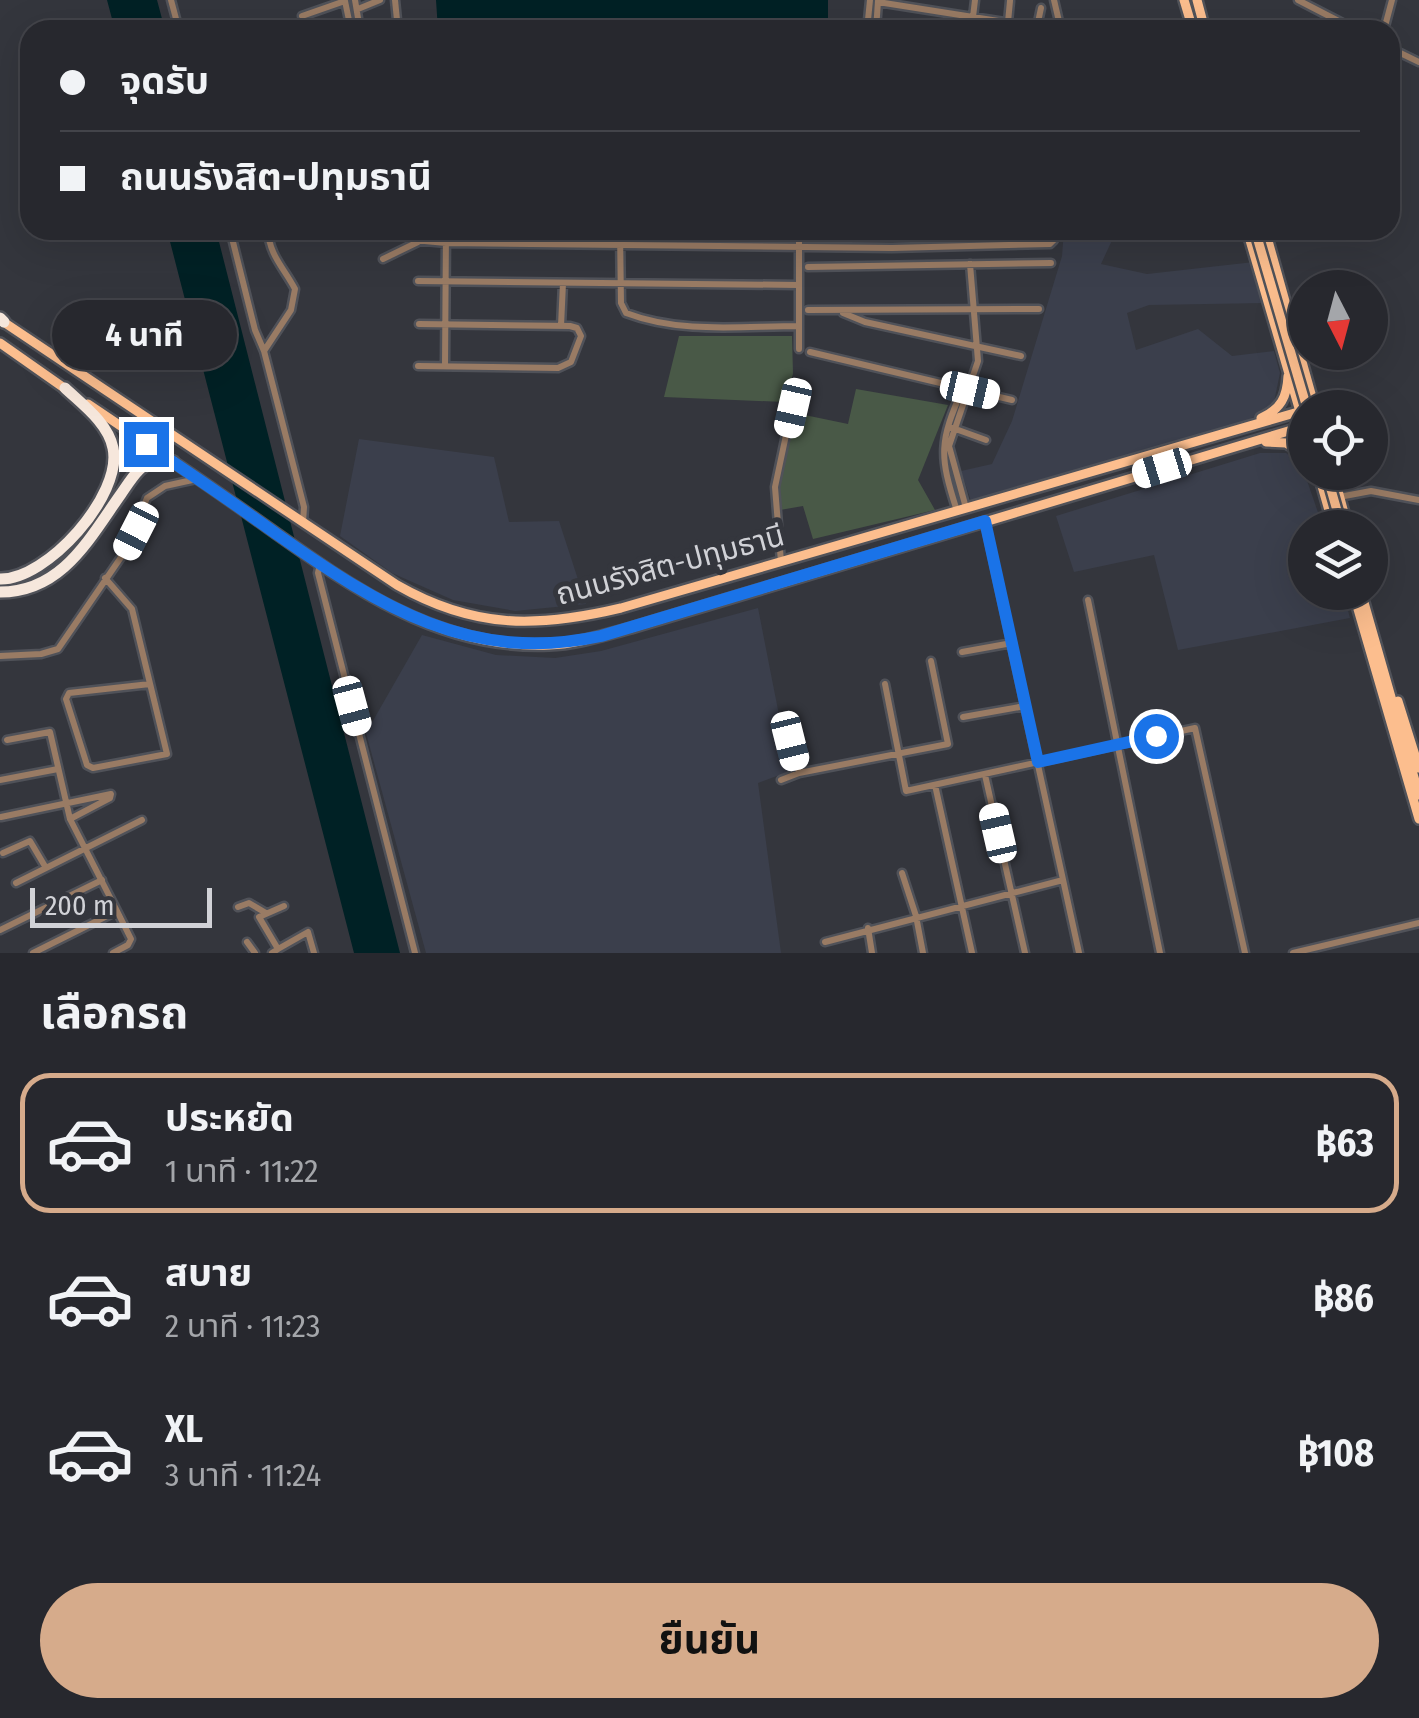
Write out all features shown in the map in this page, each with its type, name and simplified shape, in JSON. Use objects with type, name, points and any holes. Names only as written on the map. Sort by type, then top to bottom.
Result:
[{"type":"highway","points":[[0,579],[22,576],[49,560],[102,498],[116,466],[110,437],[65,388]]},
{"type":"highway","points":[[0,592],[38,586],[57,576],[74,560],[139,468],[160,458],[173,462]]},
{"type":"main road","points":[[1254,240],[1288,370],[1299,390]]},
{"type":"main road","points":[[1254,240],[1303,390]]},
{"type":"main road","points":[[1268,240],[1288,311]]},
{"type":"main road","name":"ถนนรังสิต-ปทุมธานี","points":[[1,320],[418,597],[462,614],[500,621],[580,618],[1288,414]]},
{"type":"main road","points":[[1279,337],[1288,339]]},
{"type":"main road","name":"ถนนรังสิต-ปทุมธานี","points":[[0,344],[385,605],[437,629],[506,644],[547,645],[631,628],[1288,432]]},
{"type":"main road","points":[[1231,432],[1280,406],[1286,393],[1288,370]]},
{"type":"main road","points":[[1234,446],[1276,441],[1288,444]]},
{"type":"main road","points":[[1323,490],[1328,508]]},
{"type":"main road","points":[[1336,490],[1342,510]]},
{"type":"main road","points":[[1328,508],[1339,497]]},
{"type":"main road","points":[[907,526],[912,543]]},
{"type":"main road","points":[[1358,610],[1419,820]]},
{"type":"main road","points":[[1366,610],[1419,796]]},
{"type":"main road","points":[[1370,610],[1419,768]]},
{"type":"street","points":[[302,16],[345,0]]},
{"type":"street","points":[[355,0],[359,20]]},
{"type":"street","points":[[358,9],[380,0]]},
{"type":"street","points":[[972,16],[975,0]]},
{"type":"street","points":[[1298,0],[1337,20]]},
{"type":"street","points":[[1322,12],[1324,0]]},
{"type":"street","points":[[875,1],[996,20]]},
{"type":"street","points":[[1039,20],[1040,8]]},
{"type":"street","points":[[232,240],[304,507],[300,520]]},
{"type":"street","points":[[264,351],[291,310],[295,289],[276,261],[268,240]]},
{"type":"street","points":[[620,240],[623,310],[650,322],[679,327],[799,326]]},
{"type":"street","points":[[737,240],[737,248]]},
{"type":"street","points":[[799,240],[799,349]]},
{"type":"street","points":[[858,240],[858,248]]},
{"type":"street","points":[[915,240],[915,248]]},
{"type":"street","points":[[970,240],[970,245]]},
{"type":"street","points":[[384,259],[420,241],[620,247],[915,248],[1000,240]]},
{"type":"street","points":[[446,243],[446,366]]},
{"type":"street","points":[[808,267],[1051,263]]},
{"type":"street","points":[[961,510],[943,459],[950,427],[972,381],[978,345],[970,264]]},
{"type":"street","points":[[418,281],[799,285]]},
{"type":"street","points":[[561,326],[563,283]]},
{"type":"street","points":[[808,310],[1039,308]]},
{"type":"street","points":[[840,312],[855,320],[1022,356]]},
{"type":"street","points":[[418,366],[566,366],[575,356],[581,336],[578,328],[561,326],[419,324]]},
{"type":"street","points":[[810,352],[1012,400]]},
{"type":"street","points":[[781,562],[776,487],[796,388]]},
{"type":"street","points":[[950,427],[986,440]]},
{"type":"street","points":[[0,656],[58,649],[131,541],[147,498],[166,486],[198,479]]},
{"type":"street","points":[[1339,497],[1372,492],[1419,500]]},
{"type":"street","points":[[985,521],[1079,953]]},
{"type":"street","points":[[320,564],[318,572],[415,953]]},
{"type":"street","points":[[106,578],[132,609],[167,754],[93,768],[87,765],[66,698],[69,693],[150,684]]},
{"type":"street","points":[[1088,600],[1160,953]]},
{"type":"street","points":[[962,652],[1012,643]]},
{"type":"street","points":[[781,780],[948,744],[931,660]]},
{"type":"street","points":[[885,684],[906,791],[1195,728],[1245,953]]},
{"type":"street","points":[[964,717],[1025,706]]},
{"type":"street","points":[[7,740],[50,732],[70,820],[131,942],[113,953]]},
{"type":"street","points":[[790,741],[798,774]]},
{"type":"street","points":[[0,780],[58,769]]},
{"type":"street","points":[[985,774],[1026,953]]},
{"type":"street","points":[[935,786],[972,953]]},
{"type":"street","points":[[2,817],[111,794],[70,820]]},
{"type":"street","points":[[16,883],[142,820]]},
{"type":"street","points":[[2,853],[30,841],[46,868]]},
{"type":"street","points":[[902,872],[924,953]]},
{"type":"street","points":[[0,930],[102,880]]},
{"type":"street","points":[[825,942],[1062,880]]},
{"type":"street","points":[[238,907],[249,903],[266,914]]},
{"type":"street","points":[[284,906],[259,918],[275,951],[308,932],[314,953]]},
{"type":"street","points":[[33,953],[118,911]]},
{"type":"street","points":[[1293,953],[1419,924]]},
{"type":"street","points":[[868,928],[872,953]]},
{"type":"street","points":[[247,942],[255,953]]},
{"type":"shaded area","points":[[107,0],[157,0],[162,20],[112,20]]},
{"type":"shaded area","points":[[436,0],[828,0],[828,20],[437,20]]},
{"type":"shaded area","points":[[170,240],[219,240],[400,953],[354,953]]},
{"type":"shaded area","points":[[1063,240],[1112,240],[1101,264],[1147,274],[1254,262],[1265,303],[1149,305],[1127,313],[1136,350],[1198,329],[1232,356],[1274,351],[1280,373],[1273,407],[1246,421],[971,501],[961,471],[992,464],[1012,421],[1062,256]]},
{"type":"shaded area","points":[[359,439],[494,457],[509,522],[559,521],[586,604],[515,611],[453,600],[392,573],[340,536]]},
{"type":"shaded area","points":[[1260,453],[1286,453],[1288,490],[1310,490],[1317,510],[1288,510],[1288,610],[1348,610],[1350,618],[1178,650],[1154,555],[1074,572],[1056,516]]},
{"type":"shaded area","points":[[758,608],[790,771],[758,783],[781,953],[426,953],[366,733],[422,635],[496,655],[555,658],[601,651]]},
{"type":"green space","points":[[679,336],[792,336],[793,374],[784,402],[664,397]]},
{"type":"green space","points":[[856,389],[948,405],[918,480],[935,510],[813,539],[803,506],[780,510],[780,478],[795,413],[848,424]]},
{"type":"route","points":[[146,444],[385,605],[437,629],[506,644],[560,644],[601,636],[985,521],[1038,762],[1156,736]]}]
